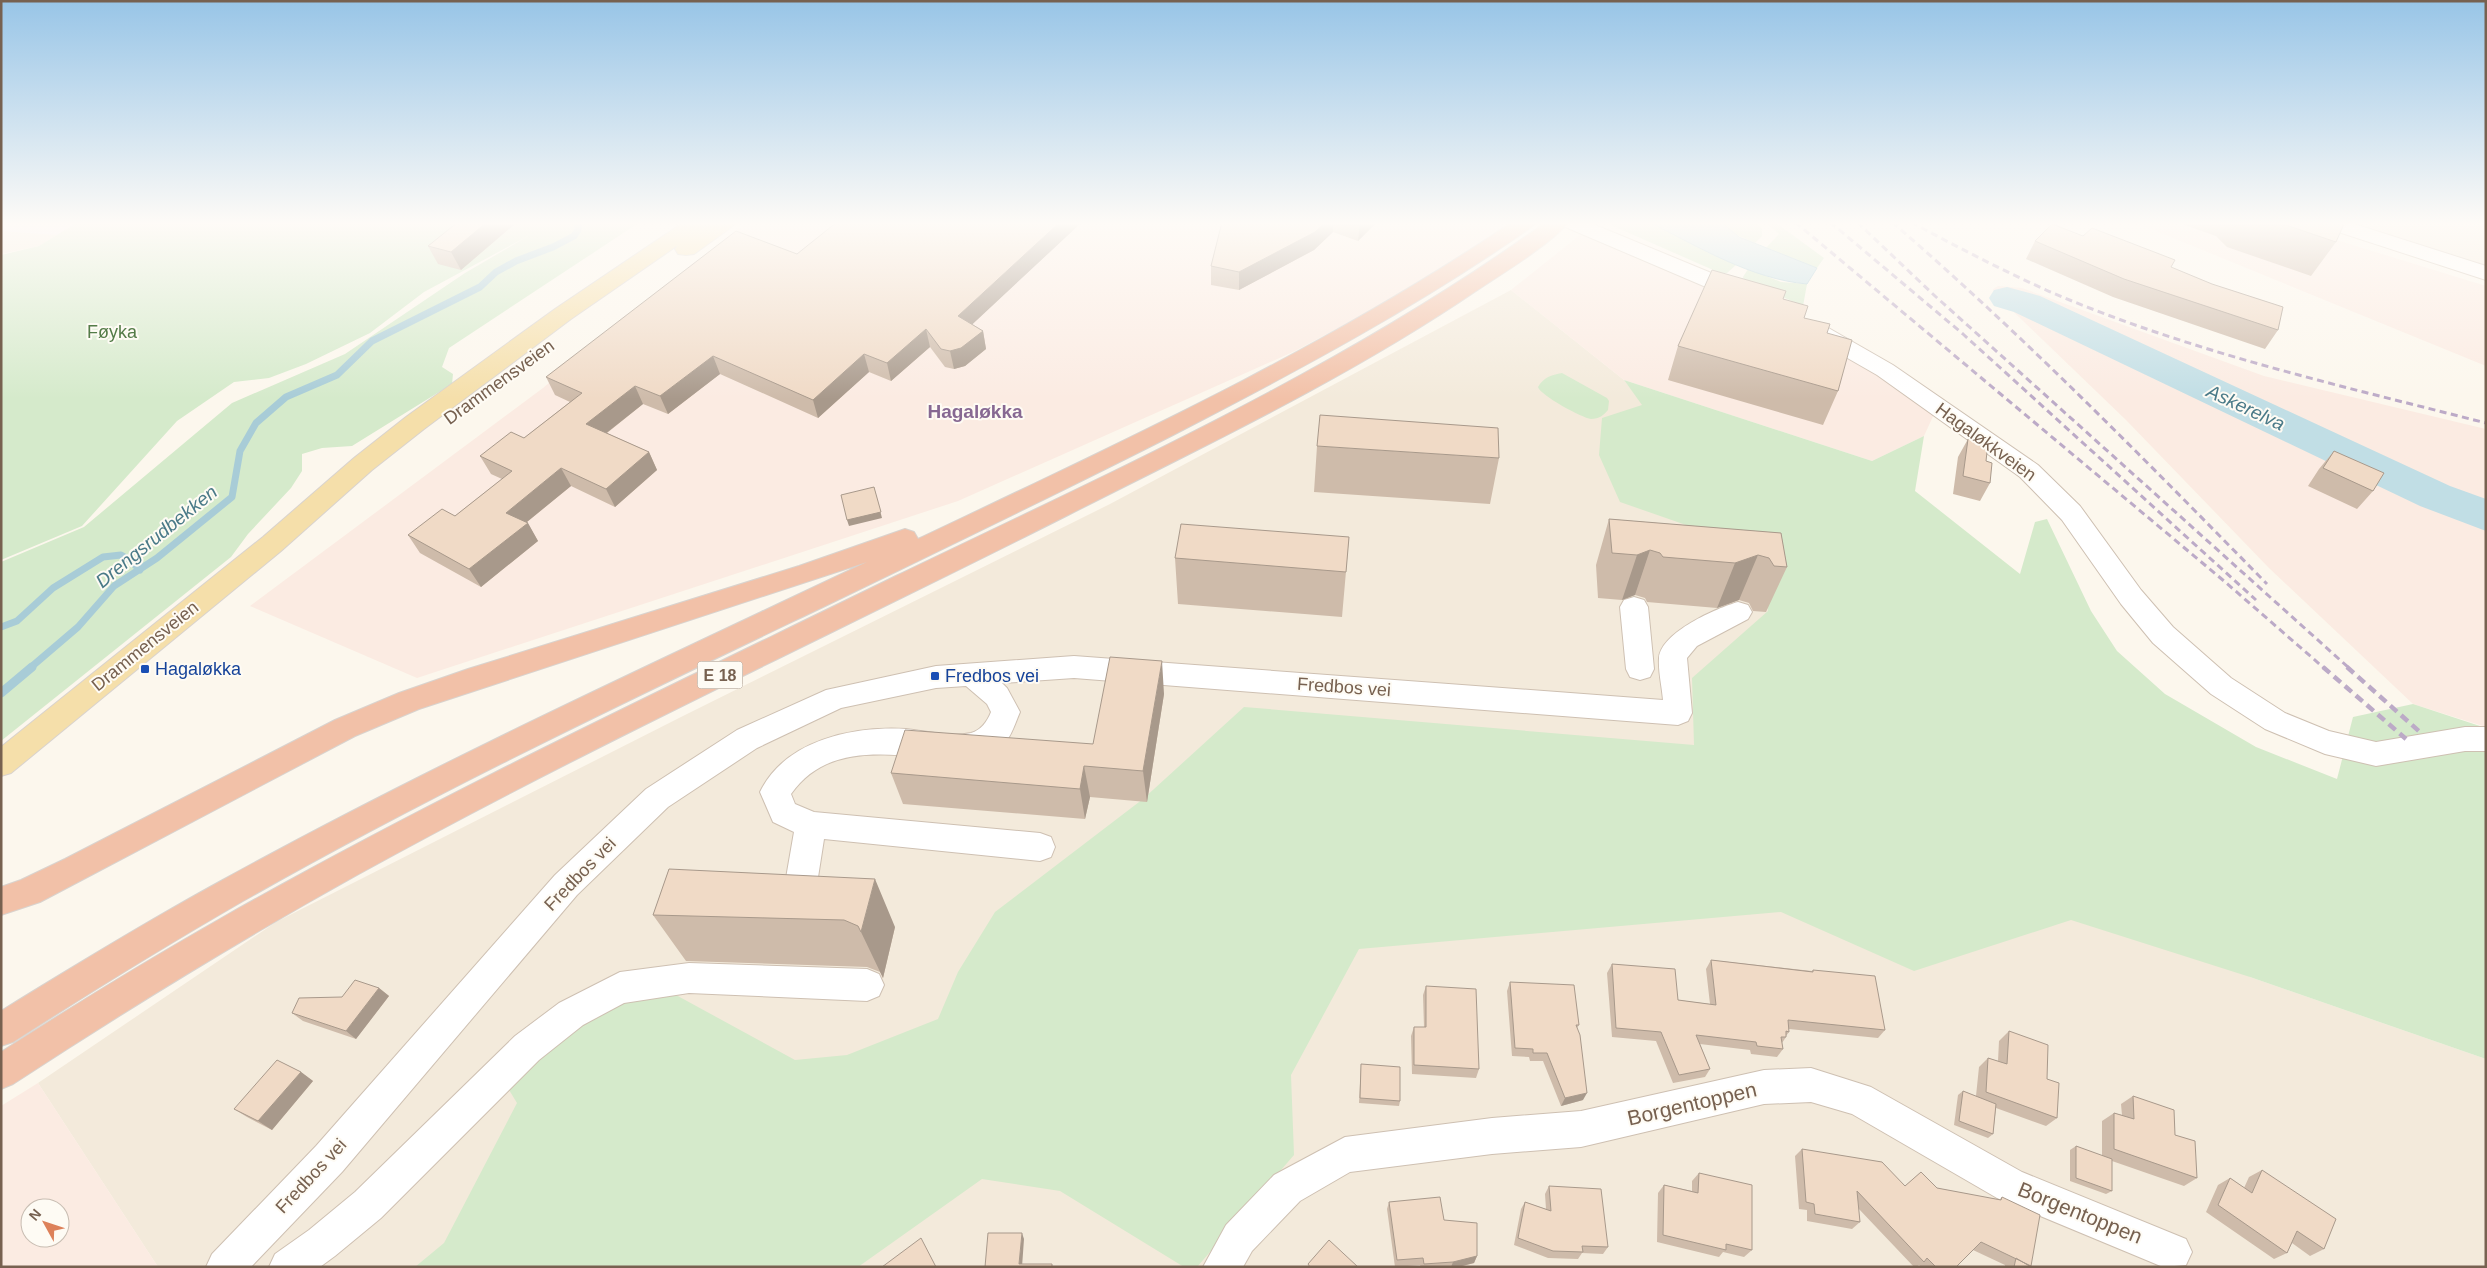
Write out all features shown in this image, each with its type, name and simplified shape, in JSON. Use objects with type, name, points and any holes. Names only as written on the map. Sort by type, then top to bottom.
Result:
[{"type":"highway","name":"E 18","points":[[1,1072],[176,962],[306,886],[477,796],[1049,514],[1317,377],[1453,281]]},
{"type":"highway","name":"E 18","points":[[1,1030],[160,932],[298,854],[653,677],[1038,492],[1458,281]]},
{"type":"highway","name":"E 18","points":[[1,901],[29,892],[345,728],[409,701],[468,680],[808,573],[1038,492]]},
{"type":"main road","name":"Drammensveien","points":[[7,757],[272,544],[363,464],[415,422],[611,281]]},
{"type":"main road","name":"Drammensveien","points":[[272,544],[640,281]]},
{"type":"street","points":[[1711,281],[1765,304]]},
{"type":"street","name":"Hagaløkkveien","points":[[1799,321],[1885,370],[2029,471],[2071,513],[2131,598],[2163,635],[2221,686],[2275,721],[2325,742],[2376,754],[2465,739],[2486,739]]},
{"type":"street","points":[[1634,607],[1640,670]]},
{"type":"street","name":"Fredbos vei","points":[[225,1267],[329,1159],[566,885],[657,798],[746,739],[836,698],[936,677],[1074,667],[1678,713],[1674,656],[1687,638],[1738,612]]},
{"type":"street","points":[[972,675],[997,696],[1006,712],[996,732],[974,744],[944,747],[896,741],[856,744],[822,754],[793,769],[775,792],[784,813],[811,825],[1040,847]]},
{"type":"street","points":[[811,825],[783,902],[835,903]]},
{"type":"street","points":[[288,1267],[322,1243],[368,1205],[528,1048],[571,1014],[620,988],[689,978],[867,985]]},
{"type":"street","name":"Borgentoppen","points":[[1222,1267],[1239,1238],[1287,1188],[1345,1155],[1492,1136],[1582,1129],[1764,1087],[1811,1085],[1859,1099],[2010,1184],[2173,1252]]},
{"type":"shaded area","points":[[671,281],[1426,281],[1295,351],[958,501],[417,678],[250,606],[543,388]]},
{"type":"shaded area","points":[[1522,281],[1693,281],[1844,351],[1935,412],[1924,436],[1872,461],[1624,380],[1511,290]]},
{"type":"shaded area","points":[[2279,281],[2470,281],[2486,286],[2486,366]]},
{"type":"shaded area","points":[[1998,286],[2022,288],[2264,376],[2486,429],[2486,727],[2413,704],[2269,568],[2126,420],[1994,293],[1993,289]]},
{"type":"shaded area","points":[[1511,290],[1624,380],[1793,601],[2250,977],[2486,1059],[2486,1267],[158,1267],[38,1083],[276,922],[681,717],[1110,504]]},
{"type":"shaded area","points":[[38,1083],[158,1267],[1,1267],[1,1106]]},
{"type":"green space","name":"Føyka","points":[[1,281],[444,281],[424,292],[370,333],[306,364],[269,378],[234,382],[177,421],[82,526],[1,560]]},
{"type":"green space","points":[[453,281],[550,281],[449,348],[442,367],[453,374],[452,384],[352,446],[322,448],[302,454],[302,471],[291,488],[248,534],[231,557],[1,741],[1,562],[84,527],[232,403],[345,354]]},
{"type":"green space","points":[[1747,281],[1779,281],[1807,284],[1803,306]]},
{"type":"green space","points":[[1562,373],[1607,398],[1609,401],[1608,410],[1599,417],[1586,418],[1562,406],[1540,391],[1538,387],[1545,379]]},
{"type":"green space","points":[[1624,380],[1872,461],[1924,436],[1915,491],[2020,574],[2035,522],[2047,519],[2091,611],[2117,651],[2165,694],[2256,747],[2337,779],[2353,717],[2413,704],[2486,728],[2486,1059],[2250,977],[2071,920],[1914,971],[1781,912],[1359,949],[1291,1075],[1294,1155],[1197,1267],[1184,1267],[1060,1191],[982,1179],[858,1267],[415,1267],[444,1243],[517,1103],[506,1085],[525,1065],[621,999],[676,995],[795,1060],[847,1055],[938,1019],[958,972],[995,912],[1143,799],[1244,707],[1694,745],[1692,678],[1768,611],[1762,576],[1709,533],[1620,502],[1599,455],[1602,418],[1642,405]]},
{"type":"water","points":[[1787,281],[1809,281],[1807,284]]},
{"type":"building","points":[[671,281],[996,281],[958,316],[983,331],[961,348],[950,351],[941,349],[926,329],[887,363],[864,354],[813,400],[713,356],[660,396],[635,386],[586,424],[649,452],[606,489],[561,468],[506,513],[528,523],[469,569],[408,535],[442,509],[455,516],[512,471],[480,456],[511,432],[524,438],[582,393],[546,377]]},
{"type":"building","points":[[1707,281],[1751,281],[1786,291],[1783,299],[1808,306],[1804,318],[1830,324],[1827,333],[1852,340],[1838,391],[1678,346]]},
{"type":"building","points":[[2131,281],[2205,281],[2283,307],[2278,330]]},
{"type":"building","points":[[1320,415],[1498,428],[1499,458],[1317,446]]},
{"type":"building","points":[[1968,439],[1988,443],[1986,461],[1992,463],[1990,483],[1963,476]]},
{"type":"building","points":[[2334,451],[2384,473],[2373,491],[2323,468]]},
{"type":"building","points":[[874,487],[881,512],[847,520],[841,495]]},
{"type":"building","points":[[1609,519],[1781,533],[1787,567],[1774,566],[1769,558],[1758,555],[1735,563],[1663,557],[1660,553],[1650,550],[1637,555],[1612,553]]},
{"type":"building","points":[[1181,524],[1349,537],[1346,572],[1175,558]]},
{"type":"building","points":[[1110,657],[1162,661],[1143,771],[1084,766],[1080,789],[891,773],[905,730],[1093,744]]},
{"type":"building","points":[[669,869],[875,879],[861,932],[858,926],[844,920],[653,915]]},
{"type":"building","points":[[1711,960],[1813,972],[1813,970],[1875,976],[1885,1030],[1788,1020],[1789,1032],[1786,1031],[1786,1037],[1781,1037],[1783,1049],[1757,1046],[1756,1042],[1696,1035],[1710,1069],[1679,1075],[1661,1032],[1616,1028],[1612,964],[1675,969],[1678,1000],[1716,1005]]},
{"type":"building","points":[[355,980],[379,988],[346,1031],[292,1013],[299,998],[342,997]]},
{"type":"building","points":[[1510,982],[1574,985],[1579,1025],[1576,1025],[1580,1035],[1587,1093],[1565,1098],[1547,1053],[1533,1053],[1533,1049],[1515,1048]]},
{"type":"building","points":[[1426,986],[1476,989],[1479,1069],[1414,1065],[1414,1027],[1426,1027]]},
{"type":"building","points":[[2009,1031],[2048,1045],[2047,1079],[2059,1083],[2057,1118],[1986,1092],[1988,1058],[2007,1064]]},
{"type":"building","points":[[277,1060],[301,1072],[258,1121],[234,1109]]},
{"type":"building","points":[[1361,1064],[1400,1067],[1400,1101],[1360,1098]]},
{"type":"building","points":[[1963,1091],[1996,1104],[1993,1134],[1959,1121]]},
{"type":"building","points":[[2133,1096],[2174,1110],[2175,1135],[2195,1141],[2197,1178],[2114,1149],[2114,1113],[2134,1119]]},
{"type":"building","points":[[2076,1146],[2112,1159],[2112,1191],[2076,1178]]},
{"type":"building","points":[[1802,1149],[1882,1162],[1905,1186],[1921,1172],[1937,1188],[2001,1200],[2002,1197],[2040,1215],[2031,1266],[1981,1242],[1956,1267],[1936,1267],[1927,1258],[1924,1262],[1857,1191],[1860,1222],[1815,1214],[1814,1204],[1806,1202]]},
{"type":"building","points":[[2262,1170],[2336,1219],[2324,1249],[2297,1231],[2287,1253],[2218,1205],[2230,1178],[2252,1193]]},
{"type":"building","points":[[1699,1173],[1752,1185],[1752,1250],[1726,1244],[1726,1250],[1663,1235],[1664,1185],[1698,1193]]},
{"type":"building","points":[[1549,1186],[1601,1189],[1608,1247],[1582,1246],[1583,1252],[1553,1251],[1518,1238],[1525,1202],[1551,1211]]},
{"type":"building","points":[[1440,1197],[1444,1220],[1477,1223],[1477,1256],[1453,1262],[1424,1264],[1423,1258],[1397,1260],[1389,1202]]},
{"type":"building","points":[[988,1233],[1022,1233],[1019,1264],[1052,1264],[1052,1267],[985,1267]]},
{"type":"building","points":[[921,1238],[936,1267],[882,1267]]},
{"type":"building","points":[[1329,1240],[1358,1267],[1310,1267],[1308,1264]]},
{"type":"building","points":[[2016,1258],[2031,1267],[2014,1267]]},
{"type":"waterway","name":"Drengsrudbekken","points":[[139,569],[157,558],[232,497],[240,451],[256,423],[286,397],[337,375],[372,341],[480,287],[486,281]]},
{"type":"waterway","name":"Askerelva","points":[[2007,298],[2027,304],[2435,496],[2486,516]]},
{"type":"waterway","points":[[1,627],[17,621],[53,588],[103,557],[121,555],[130,560],[139,569]]},
{"type":"waterway","name":"Drengsrudbekken","points":[[30,668],[78,627],[114,586],[139,569]]},
{"type":"waterway","name":"Drengsrudbekken","points":[[1,693],[32,667]]},
{"type":"railway","points":[[1866,281],[2224,581],[2324,668]]},
{"type":"railway","points":[[1900,281],[1963,334],[2256,600]]},
{"type":"railway","points":[[1919,281],[2349,668]]},
{"type":"railway","points":[[1959,281],[2130,445],[2267,584]]},
{"type":"railway","points":[[2027,281],[2099,312],[2208,349],[2486,423]]},
{"type":"railway","points":[[2323,667],[2406,739]]},
{"type":"railway","points":[[2347,667],[2421,733]]},
{"type":"place","name":"Hagaløkka","points":[[145,669]]},
{"type":"place","name":"Fredbos vei","points":[[935,676]]},
{"type":"district","name":"Hagaløkka","points":[[975,411]]}]
